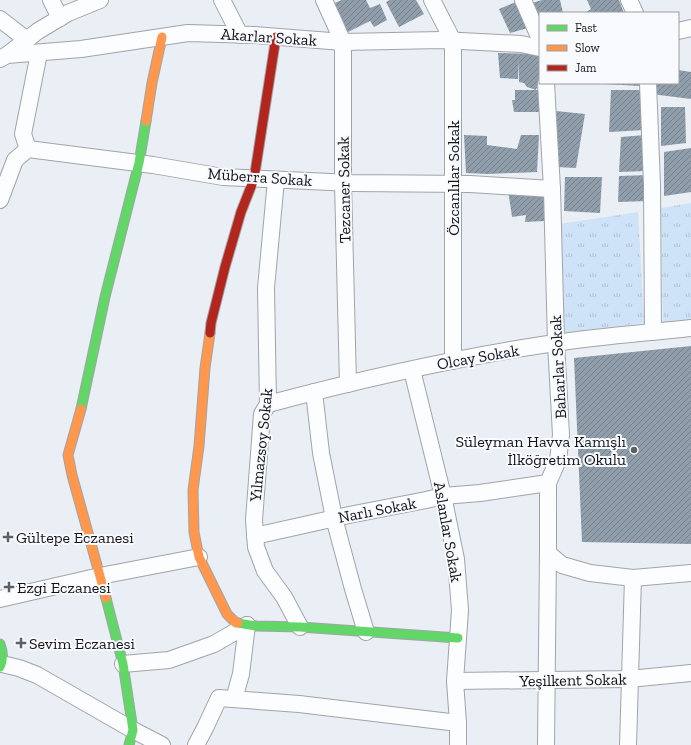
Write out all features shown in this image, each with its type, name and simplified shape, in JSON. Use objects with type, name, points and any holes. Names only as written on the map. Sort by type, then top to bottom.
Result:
[{"type":"street","points":[[51,0],[60,18]]},
{"type":"street","points":[[4,57],[38,31],[68,13],[100,0]]},
{"type":"street","points":[[222,0],[240,35]]},
{"type":"street","name":"Tezcaner Sokak","points":[[324,0],[344,42],[343,183],[348,384]]},
{"type":"street","name":"Özcanlılar Sokak","points":[[432,0],[453,41],[453,361]]},
{"type":"street","points":[[523,0],[539,37]]},
{"type":"street","points":[[629,0],[635,12]]},
{"type":"street","points":[[0,19],[27,40]]},
{"type":"street","points":[[679,31],[691,28]]},
{"type":"street","name":"Akarlar Sokak","points":[[4,57],[81,49],[188,33],[344,42],[433,40],[521,44],[539,48]]},
{"type":"street","points":[[131,738],[124,664],[72,475],[68,455],[80,414],[105,297],[139,163],[152,83],[162,37]]},
{"type":"street","points":[[276,37],[254,179],[241,212],[224,267],[211,323],[199,446],[193,490],[194,532],[199,557],[227,614],[236,623],[256,626],[300,627],[458,638]]},
{"type":"street","points":[[0,200],[15,160],[28,149],[23,134],[39,53]]},
{"type":"street","name":"Baharlar Sokak","points":[[546,84],[552,189],[556,343],[561,435],[558,460],[548,484],[546,745]]},
{"type":"street","points":[[648,84],[652,185],[653,332]]},
{"type":"street","name":"Müberra Sokak","points":[[28,149],[139,163],[223,178],[343,183],[454,183],[552,189]]},
{"type":"street","name":"Yılmazsoy Sokak","points":[[276,180],[266,288],[268,404],[262,414],[254,520],[256,547],[265,571],[284,597],[300,627]]},
{"type":"street","name":"Olcay Sokak","points":[[268,404],[348,384],[453,361],[556,343],[691,328]]},
{"type":"street","name":"Aslanlar Sokak","points":[[412,370],[443,496],[456,559],[460,610],[455,682],[458,745]]},
{"type":"street","points":[[314,392],[321,453],[334,518],[366,632]]},
{"type":"street","name":"Narlı Sokak","points":[[255,536],[443,496],[480,493],[548,484]]},
{"type":"street","points":[[548,553],[562,565],[590,573],[633,578],[691,573]]},
{"type":"street","points":[[0,599],[100,576],[199,557]]},
{"type":"street","points":[[628,745],[633,578]]},
{"type":"street","points":[[124,664],[169,660],[214,644],[247,625]]},
{"type":"street","points":[[234,699],[241,674],[247,625]]},
{"type":"street","points":[[0,634],[0,644],[4,654],[1,665],[20,668],[37,675],[131,738],[162,745]]},
{"type":"street","name":"Yeşilkent Sokak","points":[[455,682],[630,679],[691,673]]},
{"type":"street","points":[[196,745],[219,698],[299,704],[458,723]]},
{"type":"green space","points":[[691,203],[691,321],[663,323],[661,208]]},
{"type":"green space","points":[[638,212],[644,323],[556,334],[553,225]]},
{"type":"building","points":[[342,0],[366,0],[370,8],[380,4],[387,20],[374,27],[370,21],[346,33],[332,4]]},
{"type":"building","points":[[390,0],[416,0],[424,14],[399,27],[386,2]]},
{"type":"building","points":[[542,0],[560,0],[563,12],[539,12],[539,17],[532,3]]},
{"type":"building","points":[[587,0],[619,0],[624,12],[586,12],[591,9]]},
{"type":"building","points":[[516,2],[528,28],[510,33],[499,9]]},
{"type":"building","points":[[498,53],[539,54],[539,84],[536,90],[527,87],[524,83],[519,82],[519,60],[518,79],[500,78]]},
{"type":"building","points":[[679,70],[691,72],[691,99],[651,94],[653,84],[679,84]]},
{"type":"building","points":[[604,84],[640,84],[640,86]]},
{"type":"building","points":[[515,90],[541,90],[541,112],[514,112],[512,100],[515,100]]},
{"type":"building","points":[[611,90],[644,90],[645,130],[609,132]]},
{"type":"building","points":[[661,107],[685,107],[686,143],[661,146]]},
{"type":"building","points":[[556,111],[585,114],[576,168],[556,167]]},
{"type":"building","points":[[464,135],[487,136],[487,145],[517,149],[521,135],[539,135],[537,172],[488,174],[466,173]]},
{"type":"building","points":[[645,135],[646,171],[619,172],[621,137]]},
{"type":"building","points":[[691,148],[691,192],[664,196],[664,152]]},
{"type":"building","points":[[648,175],[648,201],[618,202],[619,176]]},
{"type":"building","points":[[565,177],[602,177],[600,213],[564,211]]},
{"type":"building","points":[[508,190],[546,191],[545,221],[525,222],[526,215],[512,217]]},
{"type":"building","name":"Süleyman Havva Kamışlı İlköğretim Okulu","points":[[691,346],[691,544],[582,542],[574,358]]},
{"type":"traffic: fast","points":[[81,409],[105,297],[139,163],[146,121]]},
{"type":"traffic: fast","points":[[106,598],[123,664],[133,730],[129,745]]},
{"type":"traffic: fast","points":[[238,623],[256,626],[300,627],[458,638]]},
{"type":"traffic: fast","points":[[0,644],[3,656],[0,667]]},
{"type":"traffic: slow","points":[[146,121],[152,83],[162,37]]},
{"type":"traffic: slow","points":[[210,333],[205,368],[199,446],[193,490],[194,532],[199,557],[227,614],[236,623],[238,623]]},
{"type":"traffic: slow","points":[[81,409],[68,455],[72,475],[106,598]]},
{"type":"traffic: jam","points":[[210,333],[211,323],[225,267],[241,212],[254,179],[276,37]]},
{"type":"place","name":"Süleyman Havva Kamışlı İlköğretim Okulu","points":[[634,450]]},
{"type":"place","name":"Gültepe Eczanesi","points":[[8,537]]},
{"type":"place","name":"Ezgi Eczanesi","points":[[9,587]]},
{"type":"place","name":"Sevim Eczanesi","points":[[21,643]]}]
